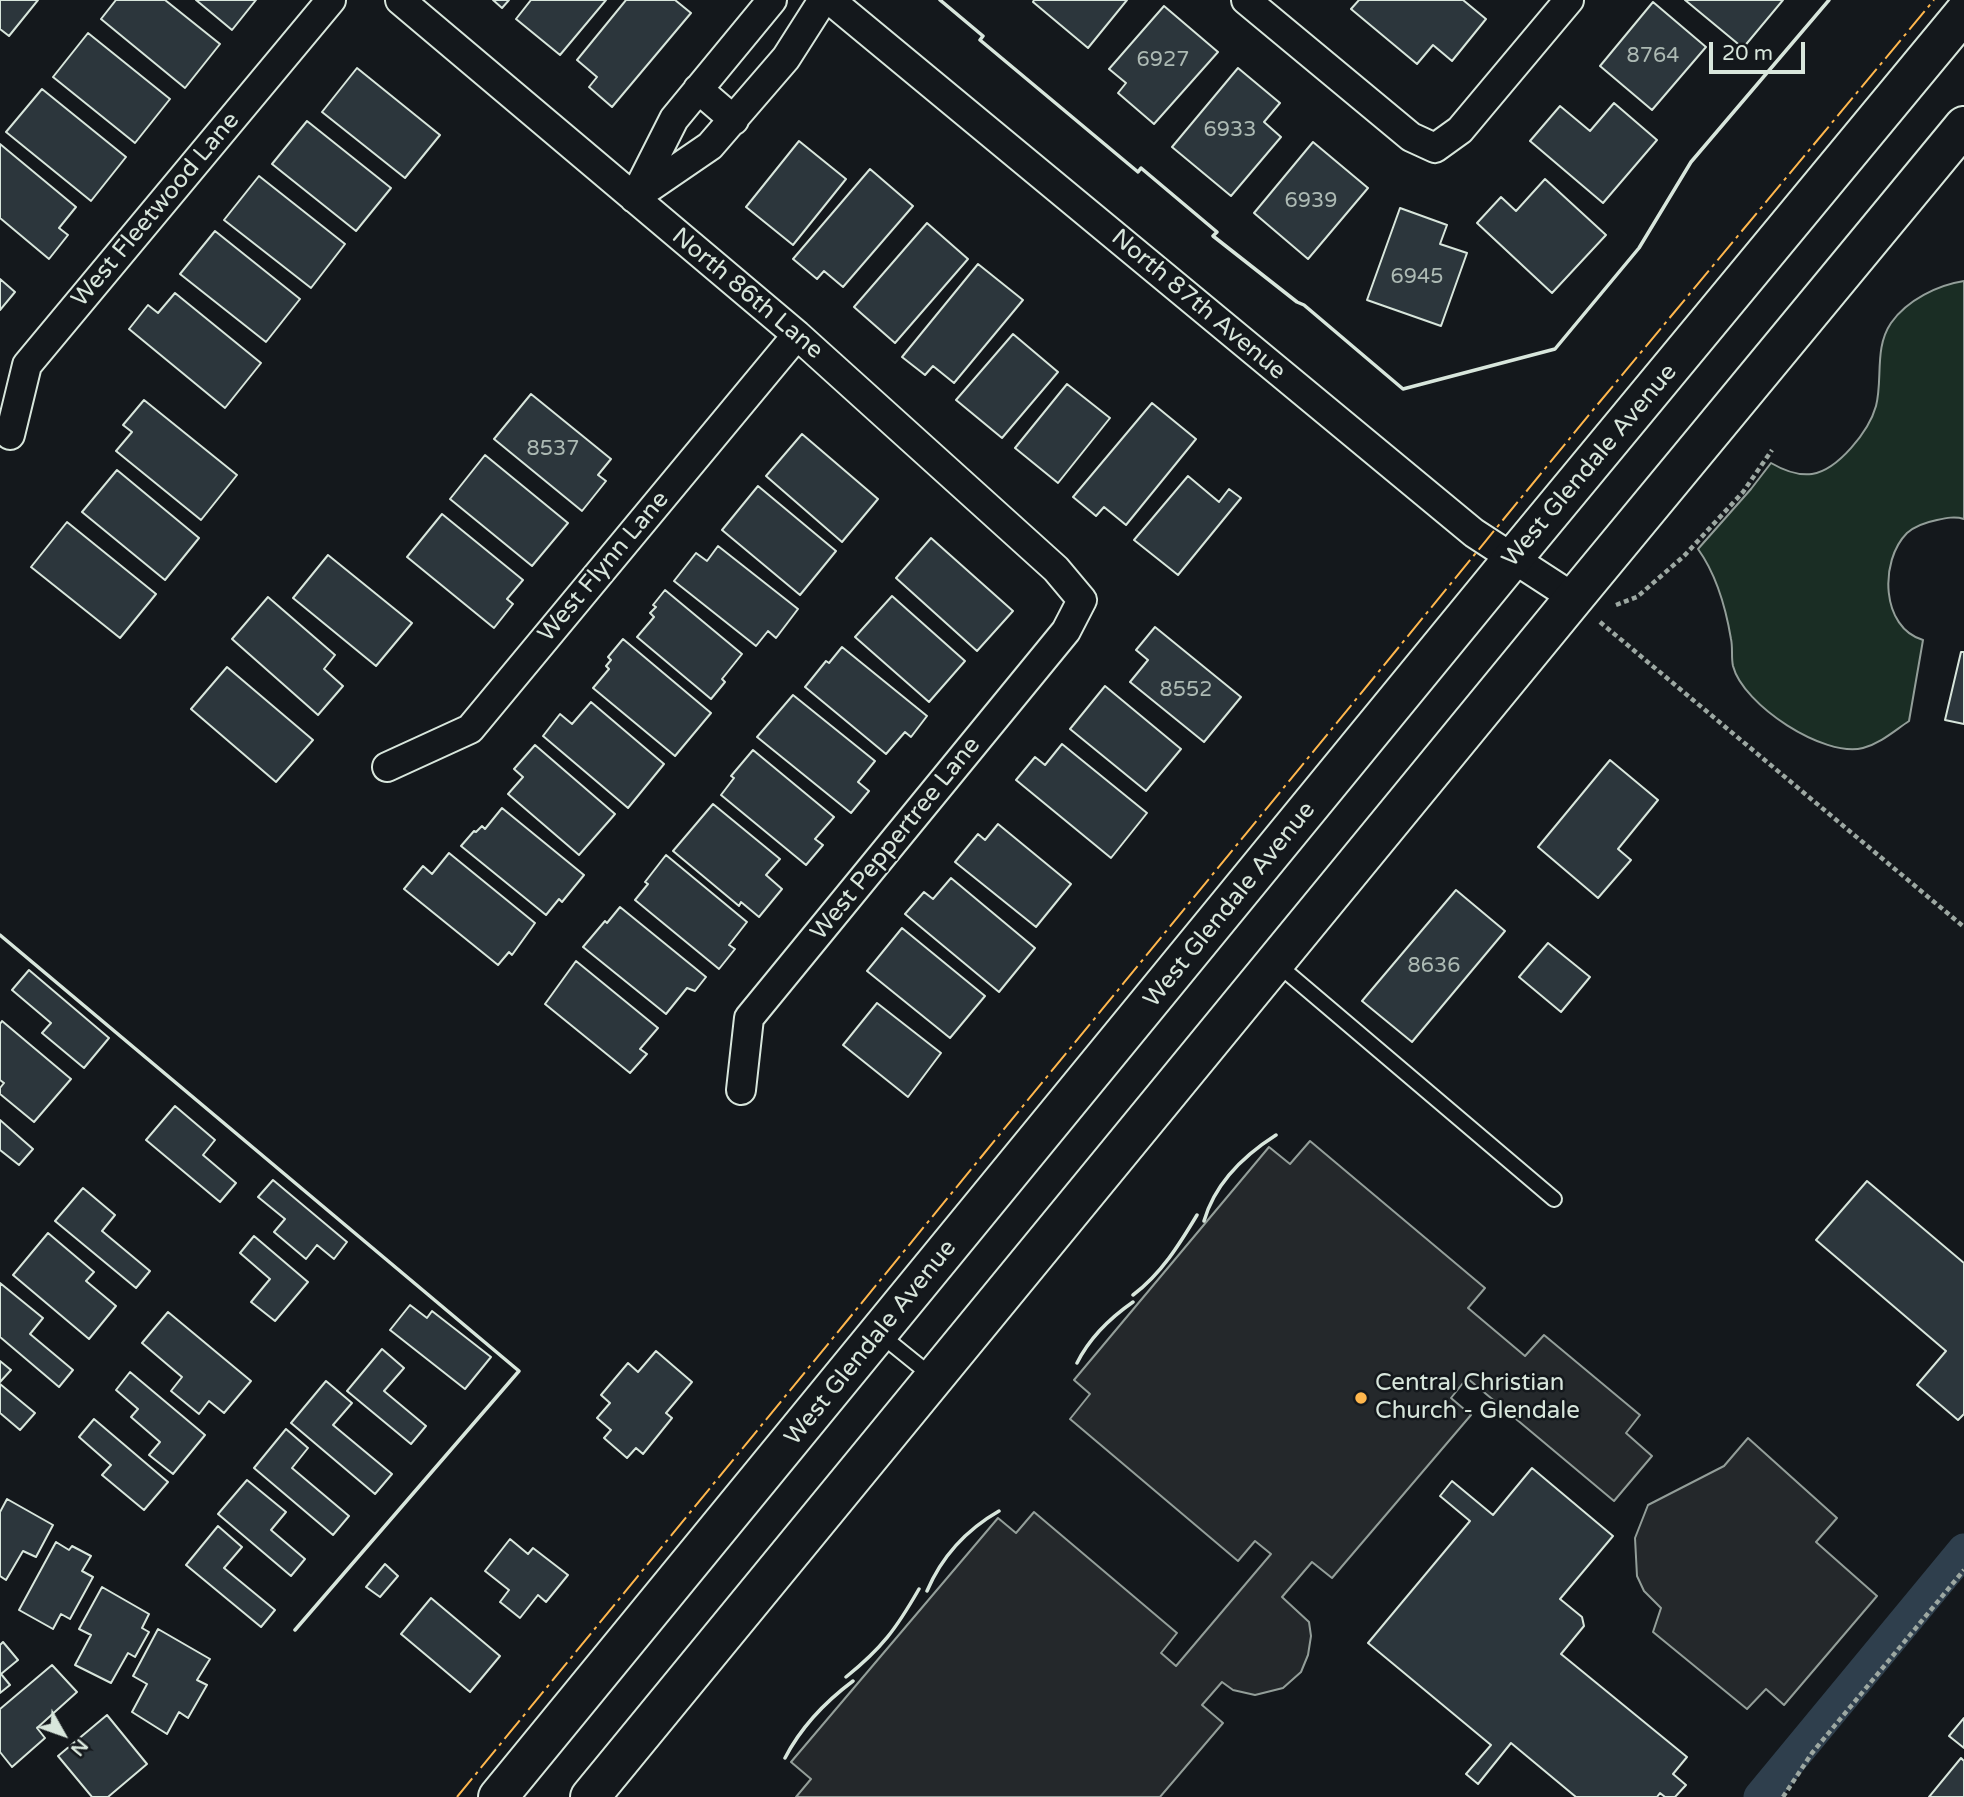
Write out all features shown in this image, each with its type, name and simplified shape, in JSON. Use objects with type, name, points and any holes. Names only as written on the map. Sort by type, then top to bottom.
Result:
[{"type":"main road","name":"West Glendale Avenue","points":[[498,1797],[1964,13]]},
{"type":"main road","points":[[590,1797],[1275,962],[1593,611],[1964,126]]},
{"type":"street","name":"West Fleetwood Lane","points":[[10,435],[27,365],[331,0]]},
{"type":"street","name":"North 86th Lane","points":[[400,0],[797,335],[1056,569],[1082,600]]},
{"type":"street","points":[[634,198],[674,119],[772,0]]},
{"type":"street","points":[[634,198],[710,146],[786,58],[823,0]]},
{"type":"street","name":"North 87th Avenue","points":[[830,0],[1474,533],[1593,611]]},
{"type":"street","points":[[1246,0],[1411,137],[1435,148],[1460,130],[1569,0]]},
{"type":"street","points":[[698,89],[734,120]]},
{"type":"street","name":"West Flynn Lane","points":[[387,767],[470,729],[797,335]]},
{"type":"street","name":"West Peppertree Lane","points":[[741,1090],[749,1018],[1066,631],[1082,600]]},
{"type":"lane","points":[[1275,962],[1554,1199]]},
{"type":"lane","points":[[880,1334],[935,1379]]},
{"type":"path","points":[[1612,607],[1637,597],[1684,556],[1743,492],[1772,450]]},
{"type":"path","points":[[1591,632],[1593,611]]},
{"type":"path","points":[[1593,611],[1964,927]]},
{"type":"path","points":[[1783,1797],[1812,1753],[1964,1570]]},
{"type":"green space","points":[[1964,281],[1964,519],[1940,519],[1907,533],[1898,545],[1889,576],[1892,608],[1899,622],[1909,633],[1923,640],[1909,721],[1870,746],[1847,749],[1828,745],[1807,737],[1768,712],[1740,681],[1733,666],[1731,639],[1719,592],[1698,549],[1771,463],[1790,472],[1812,474],[1832,465],[1851,448],[1867,427],[1876,406],[1882,343],[1891,323],[1906,307],[1924,295]]},
{"type":"shaded area","points":[[1310,1141],[1485,1288],[1468,1308],[1525,1356],[1544,1335],[1640,1415],[1626,1433],[1652,1456],[1614,1501],[1467,1378],[1451,1398],[1471,1415],[1332,1578],[1312,1562],[1282,1597],[1309,1622],[1311,1636],[1308,1655],[1301,1672],[1283,1688],[1255,1695],[1233,1690],[1222,1682],[1202,1705],[1223,1723],[1160,1797],[796,1797],[811,1779],[791,1762],[998,1518],[1016,1533],[1034,1512],[1177,1633],[1161,1653],[1176,1666],[1271,1554],[1255,1541],[1238,1561],[1070,1419],[1090,1394],[1074,1380],[1269,1147],[1290,1164]]},
{"type":"shaded area","points":[[1748,1438],[1837,1518],[1816,1542],[1877,1596],[1784,1705],[1766,1689],[1747,1709],[1653,1632],[1661,1608],[1644,1591],[1637,1576],[1635,1538],[1648,1505],[1724,1466]]},
{"type":"building","points":[[0,0],[38,0],[9,36],[0,29]]},
{"type":"building","points":[[116,0],[165,0],[220,44],[185,88],[101,19]]},
{"type":"building","points":[[196,0],[256,0],[232,30]]},
{"type":"building","points":[[493,0],[509,0],[502,8]]},
{"type":"building","points":[[531,0],[606,0],[560,55],[516,19]]},
{"type":"building","points":[[626,0],[675,0],[691,13],[612,107],[589,87],[597,77],[577,60]]},
{"type":"building","points":[[1127,0],[1088,48],[1033,2]]},
{"type":"building","points":[[1359,0],[1463,0],[1486,19],[1452,61],[1433,45],[1417,64],[1351,9]]},
{"type":"building","points":[[1685,0],[1783,0],[1743,48]]},
{"type":"building","points":[[1653,2],[1706,47],[1652,110],[1600,66]]},
{"type":"building","points":[[1164,6],[1218,52],[1154,124],[1118,93],[1126,83],[1109,69]]},
{"type":"building","points":[[88,33],[170,99],[135,143],[53,77]]},
{"type":"building","points":[[357,68],[440,135],[405,178],[322,112]]},
{"type":"building","points":[[1238,68],[1280,103],[1264,122],[1281,137],[1231,196],[1172,147]]},
{"type":"building","points":[[42,89],[126,157],[91,201],[6,132]]},
{"type":"building","points":[[1614,103],[1657,140],[1603,203],[1530,141],[1560,106],[1590,131]]},
{"type":"building","points":[[307,121],[391,188],[356,231],[272,164]]},
{"type":"building","points":[[799,141],[846,179],[793,245],[746,207]]},
{"type":"building","points":[[1313,142],[1368,188],[1308,259],[1254,213]]},
{"type":"building","points":[[0,144],[76,207],[59,228],[68,235],[49,259],[0,218]]},
{"type":"building","points":[[870,169],[913,206],[843,287],[824,271],[817,279],[793,259]]},
{"type":"building","points":[[259,176],[345,244],[311,288],[224,220]]},
{"type":"building","points":[[1545,179],[1606,235],[1552,293],[1477,223],[1501,197],[1516,211]]},
{"type":"building","points":[[1400,208],[1447,225],[1440,244],[1467,253],[1441,326],[1367,300]]},
{"type":"building","points":[[927,223],[968,259],[895,343],[854,307]]},
{"type":"building","points":[[215,231],[300,299],[266,342],[180,274]]},
{"type":"building","points":[[978,264],[1023,300],[954,383],[933,366],[925,375],[902,357]]},
{"type":"building","points":[[0,279],[15,292],[0,310]]},
{"type":"building","points":[[175,293],[261,363],[225,408],[129,329],[148,305],[158,313]]},
{"type":"building","points":[[1013,334],[1058,372],[1002,438],[956,400]]},
{"type":"building","points":[[1067,384],[1110,418],[1058,483],[1015,448]]},
{"type":"building","points":[[531,394],[611,459],[598,475],[606,481],[582,511],[494,439]]},
{"type":"building","points":[[144,400],[237,475],[201,520],[116,451],[132,432],[123,425]]},
{"type":"building","points":[[1152,403],[1196,439],[1126,525],[1104,507],[1096,516],[1073,497]]},
{"type":"building","points":[[802,434],[878,499],[842,542],[766,476]]},
{"type":"building","points":[[485,455],[568,523],[532,566],[450,499]]},
{"type":"building","points":[[117,470],[199,538],[165,580],[82,512]]},
{"type":"building","points":[[1188,476],[1219,502],[1229,489],[1241,498],[1178,575],[1134,540]]},
{"type":"building","points":[[758,486],[836,551],[800,595],[722,530]]},
{"type":"building","points":[[442,514],[523,580],[507,599],[513,604],[494,628],[407,557]]},
{"type":"building","points":[[67,522],[156,594],[120,638],[31,567]]},
{"type":"building","points":[[931,538],[1013,611],[977,651],[896,578]]},
{"type":"building","points":[[718,546],[798,609],[776,638],[768,631],[756,646],[674,581],[696,553],[707,561]]},
{"type":"building","points":[[328,555],[412,623],[376,666],[293,598]]},
{"type":"building","points":[[665,590],[742,654],[722,679],[725,682],[711,699],[637,637],[654,617],[650,613],[656,607],[653,605]]},
{"type":"building","points":[[892,596],[965,661],[929,702],[855,637]]},
{"type":"building","points":[[268,597],[335,655],[324,669],[343,686],[318,715],[232,639]]},
{"type":"building","points":[[1155,627],[1241,697],[1204,742],[1130,682],[1148,660],[1136,650]]},
{"type":"building","points":[[623,639],[711,713],[675,756],[593,688],[609,669],[606,666],[611,660],[608,657]]},
{"type":"building","points":[[842,647],[927,716],[911,737],[905,732],[886,754],[805,687],[826,661],[829,663]]},
{"type":"building","points":[[1961,652],[1964,652],[1964,724],[1945,720]]},
{"type":"building","points":[[227,667],[313,740],[276,782],[191,709]]},
{"type":"building","points":[[1105,686],[1181,749],[1146,791],[1070,729]]},
{"type":"building","points":[[793,695],[875,761],[858,782],[869,791],[851,813],[757,737]]},
{"type":"building","points":[[591,702],[664,764],[628,808],[543,736],[560,714],[572,724]]},
{"type":"building","points":[[1062,744],[1147,813],[1111,858],[1016,780],[1035,757],[1045,765]]},
{"type":"building","points":[[535,745],[615,814],[579,855],[508,794],[523,777],[514,769]]},
{"type":"building","points":[[753,750],[834,817],[815,839],[823,845],[806,865],[721,795],[734,778],[731,776]]},
{"type":"building","points":[[1610,760],[1658,800],[1618,849],[1631,860],[1598,898],[1538,847]]},
{"type":"building","points":[[713,804],[780,859],[766,875],[782,889],[759,917],[741,902],[739,906],[673,851]]},
{"type":"building","points":[[502,808],[584,875],[562,902],[559,899],[546,915],[461,846],[474,831],[482,826],[485,829]]},
{"type":"building","points":[[998,824],[1071,884],[1036,927],[955,862],[978,834],[985,840]]},
{"type":"building","points":[[449,853],[535,923],[512,955],[509,952],[498,965],[404,889],[423,866],[432,874]]},
{"type":"building","points":[[666,855],[747,922],[729,945],[735,949],[719,969],[635,900]]},
{"type":"building","points":[[951,878],[1035,948],[999,992],[905,914],[924,892],[933,899]]},
{"type":"building","points":[[1456,890],[1505,931],[1412,1042],[1362,1001]]},
{"type":"building","points":[[620,907],[706,977],[695,991],[687,988],[666,1014],[583,947]]},
{"type":"building","points":[[902,928],[985,996],[950,1038],[867,971]]},
{"type":"building","points":[[1548,943],[1590,977],[1561,1012],[1519,977]]},
{"type":"building","points":[[576,961],[658,1028],[640,1049],[647,1054],[630,1073],[545,1004]]},
{"type":"building","points":[[29,970],[109,1038],[84,1068],[42,1033],[51,1023],[12,990]]},
{"type":"building","points":[[877,1003],[941,1053],[908,1097],[843,1045]]},
{"type":"building","points":[[2,1021],[71,1079],[34,1122],[0,1094],[4,1083],[0,1080]]},
{"type":"building","points":[[175,1106],[215,1140],[203,1155],[236,1183],[220,1202],[146,1140]]},
{"type":"building","points":[[0,1120],[33,1149],[19,1165],[0,1150]]},
{"type":"building","points":[[273,1180],[347,1242],[334,1259],[317,1245],[306,1259],[274,1232],[285,1219],[258,1197]]},
{"type":"building","points":[[1867,1181],[1964,1263],[1964,1414],[1958,1420],[1917,1385],[1946,1351],[1816,1240]]},
{"type":"building","points":[[83,1188],[115,1215],[102,1231],[150,1271],[136,1288],[55,1221]]},
{"type":"building","points":[[48,1233],[94,1272],[86,1281],[116,1306],[89,1339],[13,1275]]},
{"type":"building","points":[[254,1236],[308,1282],[275,1321],[251,1302],[270,1279],[240,1253]]},
{"type":"building","points":[[0,1283],[43,1318],[30,1334],[73,1370],[59,1387],[0,1337]]},
{"type":"building","points":[[410,1305],[427,1318],[432,1311],[491,1357],[465,1389],[390,1330]]},
{"type":"building","points":[[168,1312],[251,1381],[224,1413],[209,1401],[199,1414],[171,1391],[182,1377],[142,1343]]},
{"type":"building","points":[[382,1349],[404,1368],[384,1391],[426,1426],[411,1444],[347,1391]]},
{"type":"building","points":[[656,1351],[692,1382],[666,1413],[672,1418],[643,1454],[636,1448],[627,1458],[604,1438],[611,1430],[597,1418],[610,1403],[601,1395],[628,1363],[638,1372]]},
{"type":"building","points":[[0,1361],[11,1370],[0,1382]]},
{"type":"building","points":[[130,1372],[205,1435],[173,1474],[149,1455],[160,1442],[131,1417],[138,1409],[116,1390]]},
{"type":"building","points":[[326,1381],[352,1403],[333,1425],[392,1474],[375,1494],[291,1423]]},
{"type":"building","points":[[0,1384],[35,1413],[20,1430],[0,1413]]},
{"type":"building","points":[[94,1419],[168,1482],[144,1510],[102,1475],[111,1465],[79,1437]]},
{"type":"building","points":[[286,1429],[308,1448],[292,1468],[349,1516],[333,1535],[254,1468]]},
{"type":"building","points":[[1532,1468],[1613,1536],[1560,1599],[1582,1617],[1584,1626],[1561,1654],[1687,1757],[1673,1774],[1686,1785],[1675,1797],[1665,1797],[1660,1793],[1657,1797],[1576,1797],[1511,1743],[1478,1784],[1466,1774],[1491,1745],[1368,1643],[1470,1521],[1440,1496],[1452,1481],[1493,1515]]},
{"type":"building","points":[[247,1480],[286,1512],[271,1530],[305,1559],[291,1576],[218,1514]]},
{"type":"building","points":[[7,1499],[53,1525],[36,1557],[23,1551],[6,1580],[0,1576],[0,1512]]},
{"type":"building","points":[[218,1526],[242,1547],[224,1568],[275,1610],[261,1627],[186,1565]]},
{"type":"building","points":[[510,1539],[528,1554],[533,1548],[568,1575],[546,1602],[538,1595],[520,1618],[500,1602],[509,1590],[485,1571]]},
{"type":"building","points":[[56,1542],[69,1550],[72,1546],[91,1556],[82,1571],[93,1577],[70,1619],[61,1614],[53,1629],[19,1610]]},
{"type":"building","points":[[385,1564],[398,1576],[380,1597],[366,1587]]},
{"type":"building","points":[[102,1587],[149,1614],[142,1628],[149,1632],[135,1657],[128,1653],[111,1683],[75,1665],[91,1635],[79,1629]]},
{"type":"building","points":[[431,1598],[500,1656],[470,1692],[401,1634]]},
{"type":"building","points":[[158,1629],[210,1659],[197,1680],[207,1685],[188,1718],[179,1712],[167,1734],[132,1712],[147,1684],[133,1676]]},
{"type":"building","points":[[3,1642],[18,1660],[1,1674],[10,1685],[0,1693],[0,1645]]},
{"type":"building","points":[[52,1665],[77,1692],[37,1728],[45,1738],[12,1767],[0,1752],[0,1709]]},
{"type":"building","points":[[107,1715],[147,1764],[108,1797],[92,1797],[58,1756]]},
{"type":"building","points":[[1964,1718],[1964,1748],[1949,1736]]},
{"type":"building","points":[[1961,1758],[1964,1761],[1964,1797],[1929,1797]]},
{"type":"waterway","points":[[1760,1797],[1964,1550]]},
{"type":"wall","points":[[940,0],[983,36],[980,40],[1138,172],[1141,168],[1217,232],[1213,236],[1304,305],[1403,389],[1555,349],[1639,248],[1691,162],[1829,0]]},
{"type":"wall","points":[[0,935],[519,1371],[295,1630]]},
{"type":"wall","points":[[1204,1221],[1215,1194],[1232,1172],[1252,1152],[1276,1135]]},
{"type":"wall","points":[[1133,1295],[1161,1268],[1197,1215]]},
{"type":"wall","points":[[1077,1363],[1101,1329],[1133,1302]]},
{"type":"wall","points":[[927,1591],[940,1566],[956,1545],[999,1511]]},
{"type":"wall","points":[[846,1677],[887,1637],[919,1589]]},
{"type":"wall","points":[[785,1758],[814,1716],[853,1681]]},
{"type":"power","points":[[457,1797],[1593,410],[1934,0]]},
{"type":"place","name":"Central Christian Church - Glendale","points":[[1361,1398]]}]
